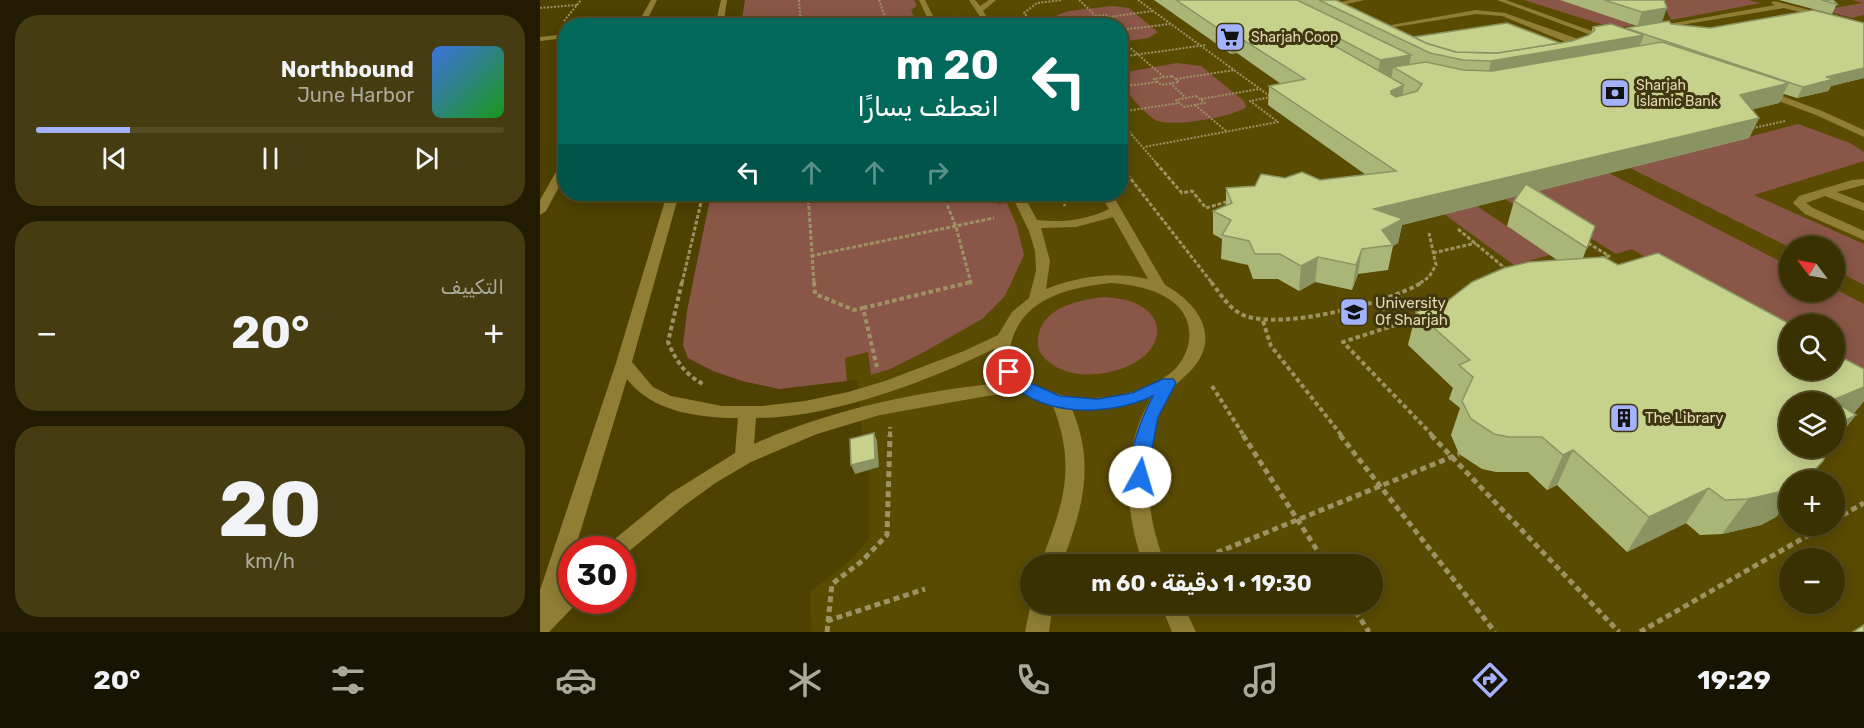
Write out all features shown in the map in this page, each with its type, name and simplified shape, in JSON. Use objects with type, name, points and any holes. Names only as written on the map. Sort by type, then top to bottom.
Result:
[{"type":"street","points":[[645,17],[654,0]]},
{"type":"street","points":[[721,18],[724,0]]},
{"type":"street","points":[[922,0],[930,18]]},
{"type":"street","points":[[972,0],[984,18]]},
{"type":"street","points":[[979,10],[993,0]]},
{"type":"street","points":[[1342,12],[1331,5],[1362,0]]},
{"type":"street","points":[[1500,0],[1623,43]]},
{"type":"street","points":[[1762,0],[1861,24]]},
{"type":"street","points":[[1643,29],[1783,6]]},
{"type":"street","points":[[1368,24],[1446,64],[1464,68],[1494,66],[1574,52],[1582,48],[1578,42],[1542,28],[1503,14],[1483,11],[1378,28]]},
{"type":"street","points":[[1542,28],[1569,24]]},
{"type":"street","points":[[1602,36],[1621,32]]},
{"type":"street","points":[[540,39],[558,37]]},
{"type":"street","points":[[540,46],[558,44]]},
{"type":"street","points":[[1754,88],[1819,112],[1864,134]]},
{"type":"street","points":[[540,211],[558,178]]},
{"type":"street","points":[[1860,182],[1803,199],[1799,203],[1800,206],[1864,236]]},
{"type":"street","points":[[1826,192],[1864,207]]},
{"type":"street","points":[[540,625],[624,363],[671,201]]},
{"type":"street","points":[[1021,201],[1032,223],[1042,258],[1043,271],[1036,299]]},
{"type":"street","points":[[1111,201],[1160,288]]},
{"type":"street","points":[[1032,223],[1077,224],[1117,210]]},
{"type":"street","points":[[1085,281],[1137,281],[1160,288],[1179,298],[1193,313],[1199,330],[1197,348],[1187,366],[1168,383],[1136,398],[1098,405],[1060,402],[1033,393],[1009,372],[1002,356],[1003,339],[1014,318],[1036,299],[1059,288],[1085,281]]},
{"type":"street","points":[[624,363],[648,392],[673,403],[704,411],[747,414],[794,409],[901,382],[939,369],[1003,339]]},
{"type":"street","points":[[897,405],[901,382]]},
{"type":"street","points":[[1149,554],[1138,499],[1141,455],[1150,417],[1168,383]]},
{"type":"street","points":[[632,536],[653,517],[744,457],[820,427],[897,405],[944,395],[1023,386]]},
{"type":"street","points":[[1054,554],[1076,489],[1077,455],[1071,426],[1060,402]]},
{"type":"street","points":[[744,457],[747,414]]},
{"type":"street","points":[[540,625],[558,608]]},
{"type":"street","points":[[1037,632],[1040,614]]},
{"type":"street","points":[[1176,614],[1184,632]]},
{"type":"path","points":[[577,5],[581,0]]},
{"type":"path","points":[[799,0],[800,18]]},
{"type":"path","points":[[879,0],[885,18]]},
{"type":"path","points":[[1029,18],[1024,13],[1037,3],[1062,0]]},
{"type":"path","points":[[1079,0],[1095,16]]},
{"type":"path","points":[[1138,0],[1271,97],[1250,101],[1278,122],[1144,148]]},
{"type":"path","points":[[1090,18],[1088,17],[1106,15],[1108,17],[1153,11]]},
{"type":"path","points":[[1128,31],[1170,24]]},
{"type":"path","points":[[1128,56],[1206,45]]},
{"type":"path","points":[[1128,46],[1164,77]]},
{"type":"path","points":[[1157,82],[1154,79],[1172,76],[1176,79],[1234,70]]},
{"type":"path","points":[[1128,86],[1179,82],[1176,79]]},
{"type":"path","points":[[1170,84],[1186,98]]},
{"type":"path","points":[[1200,100],[1260,89]]},
{"type":"path","points":[[1196,96],[1205,103],[1184,107],[1176,99],[1186,98],[1196,96]]},
{"type":"path","points":[[1128,111],[1180,103]]},
{"type":"path","points":[[1195,105],[1227,132]]},
{"type":"path","points":[[1740,126],[1750,129],[1819,112]]},
{"type":"path","points":[[1128,130],[1182,193],[1192,191],[1206,208],[1237,199]]},
{"type":"path","points":[[1128,175],[1232,309],[1245,317],[1263,321],[1376,302],[1425,281],[1436,265],[1429,233]]},
{"type":"path","points":[[701,201],[668,342],[677,363],[695,381],[713,388]]},
{"type":"path","points":[[808,201],[815,294],[854,310],[971,283],[956,226],[946,201]]},
{"type":"path","points":[[811,256],[994,218]]},
{"type":"path","points":[[1458,229],[1507,270]]},
{"type":"path","points":[[1433,253],[1476,243]]},
{"type":"path","points":[[1588,243],[1609,256],[1598,260]]},
{"type":"path","points":[[1376,302],[1399,324]]},
{"type":"path","points":[[863,308],[882,387]]},
{"type":"path","points":[[1421,316],[1343,342],[1619,632]]},
{"type":"path","points":[[1263,321],[1271,346],[1495,632]]},
{"type":"path","points":[[1212,386],[1319,554]]},
{"type":"path","points":[[827,632],[832,584],[862,561],[887,535],[897,405]]},
{"type":"path","points":[[1214,554],[1460,454]]},
{"type":"path","points":[[1845,514],[1864,503]]},
{"type":"path","points":[[1640,632],[1807,536]]},
{"type":"path","points":[[827,621],[925,589]]},
{"type":"path","points":[[1357,614],[1369,632]]},
{"type":"shaded area","points":[[745,0],[914,0],[917,6],[911,10],[914,18],[742,18]]},
{"type":"shaded area","name":"University Of Sharjah","points":[[794,0],[1864,0],[1864,632],[811,632],[810,592],[854,557],[869,538],[869,471],[863,445],[857,379],[847,381],[845,358],[861,354],[803,201],[1128,201],[1128,18],[795,18]]},
{"type":"shaded area","points":[[1524,0],[1589,0],[1659,22],[1613,28]]},
{"type":"shaded area","points":[[1661,0],[1748,0],[1761,3],[1671,20]]},
{"type":"shaded area","points":[[1852,0],[1864,0],[1864,15],[1852,18],[1822,10],[1863,3]]},
{"type":"shaded area","points":[[1112,6],[1129,8],[1158,32],[1148,38],[1128,41],[1128,18],[1060,18],[1057,15],[1069,11]]},
{"type":"shaded area","points":[[1177,63],[1201,66],[1244,101],[1246,107],[1215,118],[1172,123],[1161,122],[1145,111],[1128,93],[1128,72]]},
{"type":"shaded area","points":[[1798,124],[1850,143],[1864,152],[1864,161],[1754,195],[1864,244],[1864,285],[1845,275],[1845,236],[1779,236],[1779,242],[1630,168]]},
{"type":"shaded area","points":[[1609,173],[1779,261],[1779,302],[1845,302],[1845,294],[1864,304],[1864,388],[1845,376],[1845,314],[1779,314],[1779,338],[1632,249],[1616,254],[1589,237],[1572,242],[1505,199]]},
{"type":"shaded area","points":[[710,201],[996,201],[998,204],[1007,203],[1017,226],[1024,255],[1005,296],[982,319],[924,352],[890,369],[871,375],[868,352],[845,358],[847,381],[779,389],[742,381],[713,371],[688,358],[683,345],[687,311]]},
{"type":"shaded area","points":[[1477,206],[1550,255],[1514,265],[1444,214]]},
{"type":"shaded area","points":[[1104,297],[1122,299],[1147,310],[1156,323],[1157,330],[1157,337],[1150,351],[1132,364],[1120,369],[1091,374],[1077,374],[1064,370],[1052,364],[1040,353],[1038,336],[1049,316],[1066,306]]},
{"type":"building","points":[[1176,0],[1297,0],[1411,55],[1380,60],[1333,35],[1323,37],[1324,40],[1404,85],[1391,91],[1391,94],[1396,97],[1417,91],[1422,84],[1393,67],[1426,62],[1463,70],[1492,71],[1662,42],[1789,83],[1740,95],[1759,118],[1374,209],[1403,219],[1382,230],[1393,245],[1362,249],[1356,265],[1318,257],[1301,266],[1280,254],[1255,254],[1249,241],[1222,235],[1231,220],[1213,211],[1232,203],[1226,188],[1255,186],[1261,174],[1285,178],[1302,172],[1320,180],[1396,171],[1269,86],[1305,79],[1237,36],[1231,37]]},
{"type":"building","points":[[1319,0],[1336,0],[1426,43],[1456,52],[1497,53],[1572,41],[1589,35],[1595,30],[1593,27],[1611,24],[1644,35],[1491,61],[1463,60],[1430,53]]},
{"type":"building","points":[[1604,0],[1664,0],[1667,8],[1642,12]]},
{"type":"building","points":[[1821,0],[1833,0],[1837,4]]},
{"type":"building","points":[[1813,10],[1864,23],[1864,68],[1826,77],[1834,79],[1803,87],[1626,28],[1669,21],[1671,24],[1710,28]]},
{"type":"building","points":[[1507,23],[1560,43],[1497,53],[1456,52],[1414,37]]},
{"type":"building","points":[[1526,184],[1595,226],[1587,248],[1514,201]]},
{"type":"building","name":"The Library","points":[[1658,253],[1779,318],[1779,380],[1845,380],[1845,359],[1864,369],[1864,387],[1845,395],[1845,392],[1779,392],[1779,458],[1824,458],[1814,470],[1779,470],[1779,492],[1748,499],[1725,500],[1709,488],[1649,517],[1573,450],[1563,455],[1542,437],[1509,437],[1494,434],[1471,419],[1462,401],[1473,377],[1459,365],[1470,360],[1416,312],[1446,302],[1472,282],[1504,268],[1529,262],[1604,257],[1618,265]]},
{"type":"building","name":"The Library","points":[[1845,408],[1856,415],[1845,420]]},
{"type":"building","points":[[874,433],[875,459],[851,465],[850,439]]},
{"type":"building","points":[[1864,625],[1864,632],[1853,632]]},
{"type":"place","name":"Sharjah Coop","points":[[1230,37]]},
{"type":"place","name":"Sharjah Islamic Bank","points":[[1615,93]]},
{"type":"place","name":"University Of Sharjah","points":[[1354,312]]},
{"type":"place","name":"The Library","points":[[1624,418]]},
{"type":"route","points":[[1009,372],[1023,386],[1046,398],[1060,402],[1098,405],[1136,398],[1168,383],[1150,417],[1141,455],[1140,477]]}]
